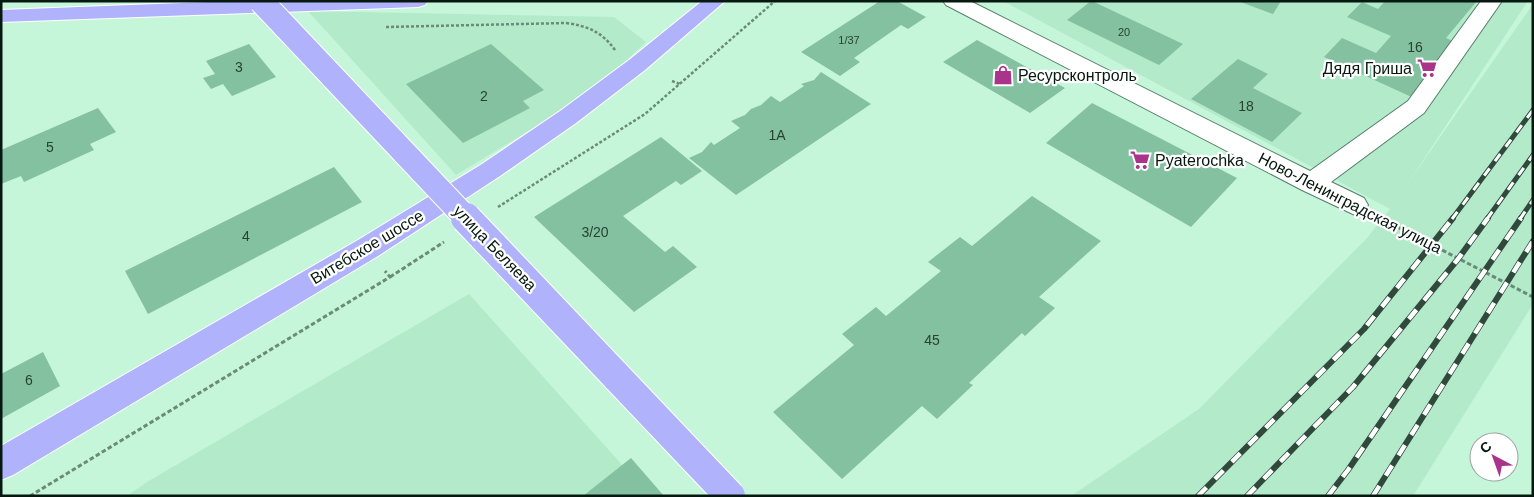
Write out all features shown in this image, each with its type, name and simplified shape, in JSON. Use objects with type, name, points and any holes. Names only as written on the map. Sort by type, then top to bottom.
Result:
[{"type":"main road","name":"улица Беляева","points":[[261,1],[730,496]]},
{"type":"main road","points":[[1,16],[418,1]]},
{"type":"main road","name":"Витебское шоссе","points":[[1,464],[359,253],[491,170],[568,117],[637,65],[715,1]]},
{"type":"street","name":"Ново-Ленинградская улица","points":[[953,1],[1355,205]]},
{"type":"street","points":[[1311,183],[1416,107],[1492,1]]},
{"type":"path","points":[[496,209],[645,114],[775,1]]},
{"type":"path","points":[[581,25],[584,18]]},
{"type":"path","points":[[378,27],[566,23],[589,26],[606,37],[616,50],[613,55]]},
{"type":"path","points":[[672,80],[680,84]]},
{"type":"path","name":"Ново-Ленинградская улица","points":[[1355,205],[1533,297]]},
{"type":"path","points":[[30,496],[390,277],[447,240]]},
{"type":"path","points":[[384,269],[390,277]]},
{"type":"shaded area","points":[[1003,1],[1528,1],[1408,183],[1533,4],[1533,304],[1413,496],[1071,496],[1199,409],[1367,238],[1390,209]]},
{"type":"shaded area","points":[[308,11],[614,17],[646,42],[593,92],[456,175]]},
{"type":"shaded area","points":[[469,294],[650,496],[127,496],[147,482]]},
{"type":"building","points":[[880,1],[897,1],[926,17],[908,29],[901,25],[854,58],[860,62],[840,76],[801,52]]},
{"type":"building","points":[[1091,1],[1183,44],[1159,65],[1067,20]]},
{"type":"building","points":[[1238,1],[1281,1],[1273,14]]},
{"type":"building","points":[[1385,1],[1477,1],[1446,38],[1453,41],[1439,58],[1447,61],[1416,99],[1324,57],[1342,38],[1376,53],[1391,36],[1347,17],[1362,2],[1378,9]]},
{"type":"building","name":"Ресурсконтроль","points":[[977,40],[1065,88],[1030,113],[943,62]]},
{"type":"building","points":[[249,44],[276,77],[232,96],[223,84],[211,89],[203,78],[215,74],[206,61]]},
{"type":"building","points":[[491,44],[544,90],[523,101],[530,108],[463,143],[406,84]]},
{"type":"building","points":[[1238,59],[1268,74],[1253,88],[1302,113],[1272,142],[1191,99]]},
{"type":"building","points":[[821,72],[871,104],[736,195],[689,158],[702,152],[711,142],[714,145],[740,128],[731,121],[761,105],[771,96],[780,102],[804,86],[801,84],[814,80]]},
{"type":"building","name":"Pyaterochka","points":[[1092,103],[1237,178],[1191,227],[1046,143]]},
{"type":"building","points":[[98,108],[116,132],[90,144],[94,150],[24,182],[21,176],[1,184],[1,150]]},
{"type":"building","points":[[661,137],[702,171],[681,185],[676,181],[623,216],[665,252],[673,246],[697,267],[634,312],[534,217]]},
{"type":"building","points":[[334,167],[362,202],[148,314],[125,271]]},
{"type":"building","points":[[1032,196],[1101,241],[1039,297],[1055,308],[1025,336],[1022,333],[969,383],[973,385],[937,419],[922,406],[842,479],[773,412],[854,345],[842,334],[876,307],[886,316],[941,271],[928,262],[960,237],[972,246]]},
{"type":"building","points":[[43,352],[60,386],[1,419],[1,374]]},
{"type":"building","points":[[631,458],[664,496],[583,496]]},
{"type":"railway","points":[[1452,219],[1533,110]]},
{"type":"railway","points":[[1487,219],[1533,155]]},
{"type":"railway","points":[[1520,219],[1533,200]]},
{"type":"railway","points":[[1198,496],[1364,329],[1453,218]]},
{"type":"railway","points":[[1247,496],[1353,387],[1458,259],[1488,218]]},
{"type":"railway","points":[[1328,496],[1348,470],[1521,218]]},
{"type":"railway","points":[[1373,496],[1533,241]]},
{"type":"place","name":"Дядя Гриша","points":[[1427,68]]},
{"type":"place","name":"Ресурсконтроль","points":[[1003,75]]},
{"type":"place","name":"Pyaterochka","points":[[1140,160]]}]
